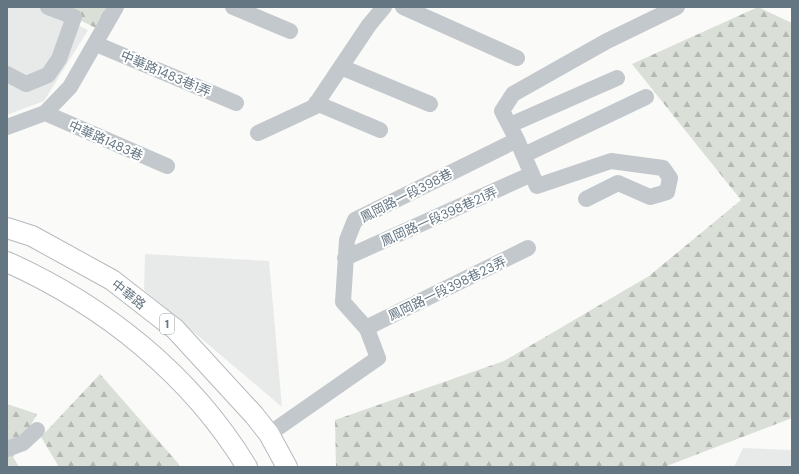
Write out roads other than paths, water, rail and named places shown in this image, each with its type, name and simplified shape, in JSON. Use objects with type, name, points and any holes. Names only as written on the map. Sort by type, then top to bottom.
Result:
[{"type":"main road","name":"中華路","points":[[7,228],[32,236],[112,280],[174,329],[254,415],[269,434],[286,467]]},
{"type":"main road","points":[[7,262],[91,306],[156,357],[207,410],[245,465]]},
{"type":"lane","points":[[7,74],[26,84],[48,75],[59,59],[74,18],[48,7]]},
{"type":"lane","points":[[7,127],[45,113],[70,87],[116,7]]},
{"type":"lane","points":[[233,7],[290,31]]},
{"type":"lane","points":[[258,133],[314,106],[369,25],[384,7]]},
{"type":"lane","points":[[403,7],[518,58]]},
{"type":"lane","points":[[535,180],[502,111],[513,94],[607,41],[677,7]]},
{"type":"lane","name":"中華路1483巷1弄","points":[[96,44],[236,103]]},
{"type":"lane","points":[[341,67],[430,104]]},
{"type":"lane","points":[[510,126],[617,78]]},
{"type":"lane","points":[[524,155],[646,97]]},
{"type":"lane","points":[[316,102],[380,130]]},
{"type":"lane","name":"中華路1483巷","points":[[45,113],[167,166]]},
{"type":"lane","name":"鳳岡路一段398巷","points":[[269,434],[378,358],[368,329],[343,302],[346,240],[355,220],[517,140]]},
{"type":"lane","name":"鳳岡路一段398巷21弄","points":[[345,258],[535,180],[611,161],[663,168],[670,178],[667,192],[650,198],[618,183],[586,199]]},
{"type":"lane","name":"鳳岡路一段398巷23弄","points":[[368,329],[372,325],[528,248]]},
{"type":"lane","points":[[7,449],[23,443],[37,430]]}]
